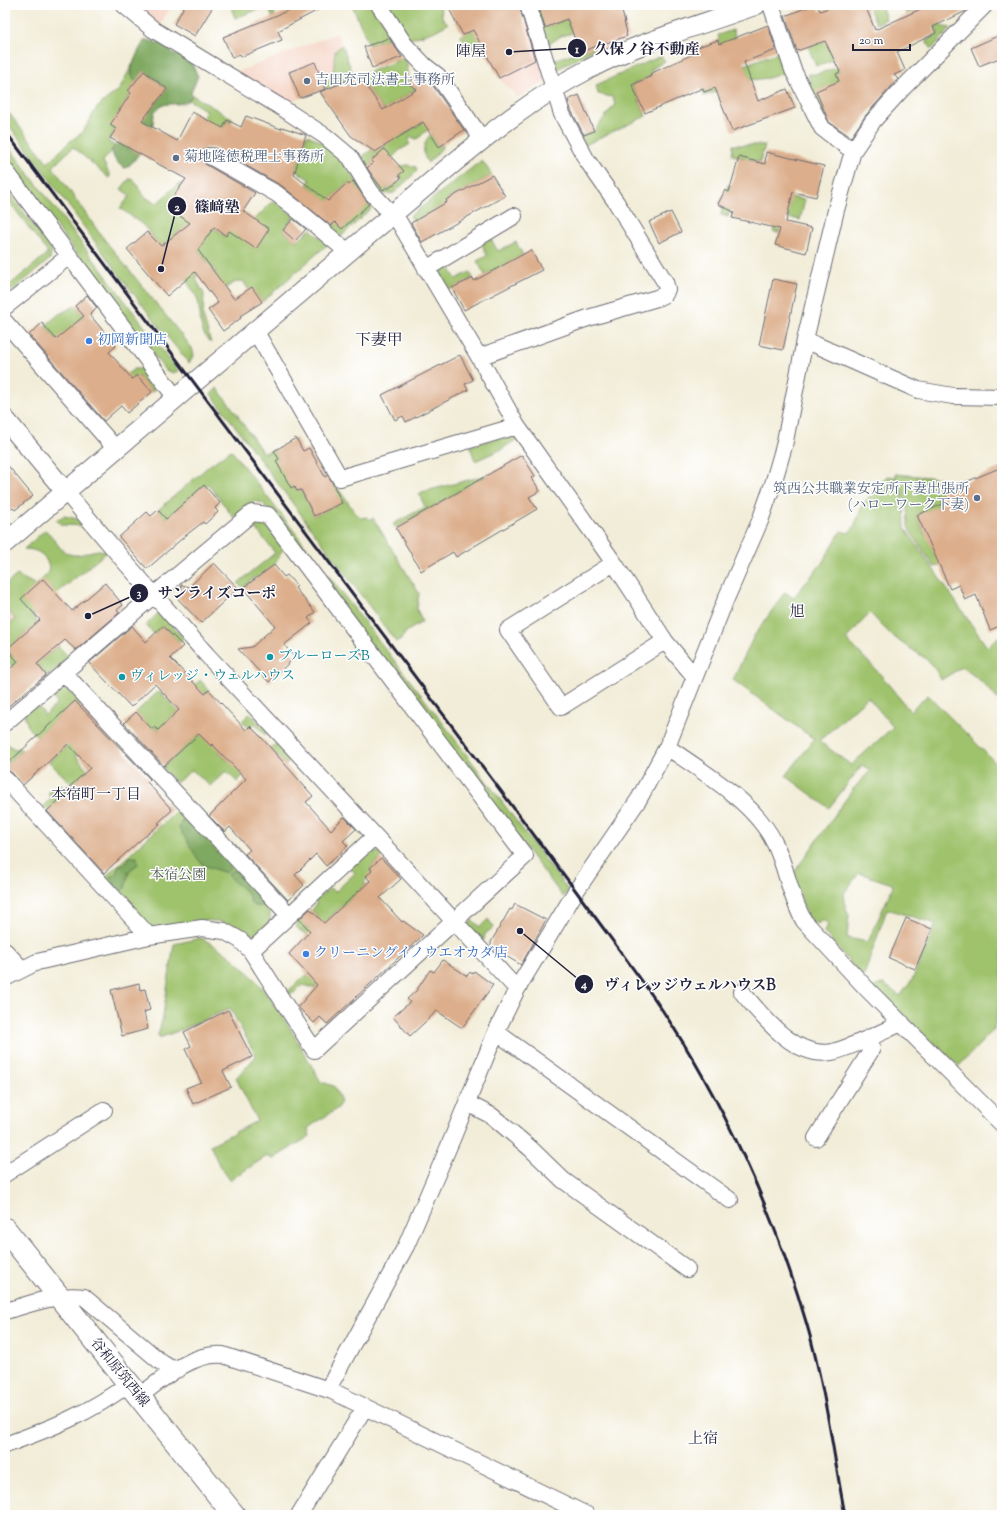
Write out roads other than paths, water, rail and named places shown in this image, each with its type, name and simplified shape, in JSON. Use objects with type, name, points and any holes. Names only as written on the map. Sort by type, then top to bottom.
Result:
[{"type":"main road","name":"谷和原筑西線","points":[[5,1229],[234,1515]]},
{"type":"street","points":[[124,5],[154,30],[279,106],[339,147],[350,157],[371,192],[393,214],[479,357],[517,426],[614,563],[665,641],[694,676]]},
{"type":"street","points":[[379,5],[404,45],[425,66],[438,76],[482,139]]},
{"type":"street","points":[[479,357],[588,318],[657,298],[665,294],[667,290],[665,282],[616,202],[586,159],[562,114],[528,5]]},
{"type":"street","points":[[5,544],[65,491],[256,332],[482,139],[524,108],[588,69],[621,53],[756,5]]},
{"type":"street","points":[[771,5],[793,70],[822,128],[853,151]]},
{"type":"street","points":[[328,1389],[406,1246],[496,1032],[517,989],[576,891],[639,799],[667,747],[694,676],[750,547],[773,484],[784,446],[805,340],[836,210],[853,151],[873,121],[902,89],[985,5]]},
{"type":"street","points":[[210,156],[277,194],[348,252]]},
{"type":"street","points":[[5,170],[176,398]]},
{"type":"street","points":[[426,269],[514,216]]},
{"type":"street","points":[[5,307],[70,256]]},
{"type":"street","points":[[5,322],[116,449]]},
{"type":"street","points":[[256,332],[340,478],[517,426]]},
{"type":"street","points":[[805,340],[918,390],[953,396],[1002,397]]},
{"type":"street","points":[[5,420],[154,595],[517,989]]},
{"type":"street","points":[[5,723],[252,513],[268,515],[526,856],[453,920],[314,1050],[251,951],[240,940],[224,931],[190,929],[149,936],[37,962],[21,968],[5,978]]},
{"type":"street","points":[[614,563],[508,630],[561,706],[665,641]]},
{"type":"street","points":[[64,673],[289,915]]},
{"type":"street","points":[[667,747],[719,784],[760,819],[774,841],[782,859],[797,910],[804,921],[857,978],[1002,1124]]},
{"type":"street","points":[[5,779],[149,936]]},
{"type":"street","points":[[251,951],[375,836]]},
{"type":"street","points":[[5,950],[21,968]]},
{"type":"street","points":[[742,992],[780,1034],[812,1051],[833,1052],[902,1023]]},
{"type":"street","points":[[496,1032],[730,1200]]},
{"type":"street","points":[[816,1138],[870,1052],[872,1048],[870,1037]]},
{"type":"street","points":[[467,1103],[492,1116],[530,1148],[558,1176],[687,1269]]},
{"type":"street","points":[[5,1174],[104,1110]]},
{"type":"street","points":[[5,1311],[59,1297],[72,1295],[84,1297],[162,1363],[170,1368],[179,1369]]},
{"type":"street","points":[[5,1446],[84,1413],[104,1402],[179,1369],[204,1355],[223,1355],[328,1389],[587,1515]]},
{"type":"street","points":[[299,1515],[365,1407]]},
{"type":"railway","points":[[5,131],[576,891],[654,998],[702,1074],[723,1114],[762,1197],[794,1282],[819,1372],[845,1515]]},
{"type":"place","name":"久保ノ谷不動産","points":[[509,52]]},
{"type":"place","name":"吉田充司法書士事務所","points":[[307,81]]},
{"type":"place","name":"菊地隆徳税理士事務所","points":[[176,158]]},
{"type":"place","name":"篠﨑塾","points":[[161,269]]},
{"type":"place","name":"初岡新聞店","points":[[89,341]]},
{"type":"place","name":"筑西公共職業安定所下妻出張所 (ハローワーク下妻)","points":[[977,498]]},
{"type":"place","name":"サンライズコーポ","points":[[88,616]]},
{"type":"place","name":"ブルーローズB","points":[[270,657]]},
{"type":"place","name":"ヴィレッジ・ウェルハウス","points":[[122,677]]},
{"type":"place","name":"ヴィレッジウェルハウスB","points":[[520,931]]},
{"type":"place","name":"クリーニングイノウエオカダ店","points":[[306,954]]},
{"type":"district","name":"陣屋","points":[[471,52]]},
{"type":"district","name":"下妻甲","points":[[379,341]]},
{"type":"district","name":"旭","points":[[797,612]]},
{"type":"district","name":"本宿町一丁目","points":[[96,795]]},
{"type":"district","name":"上宿","points":[[703,1439]]},
{"type":"park label","name":"本宿公園","points":[[178,876]]}]
